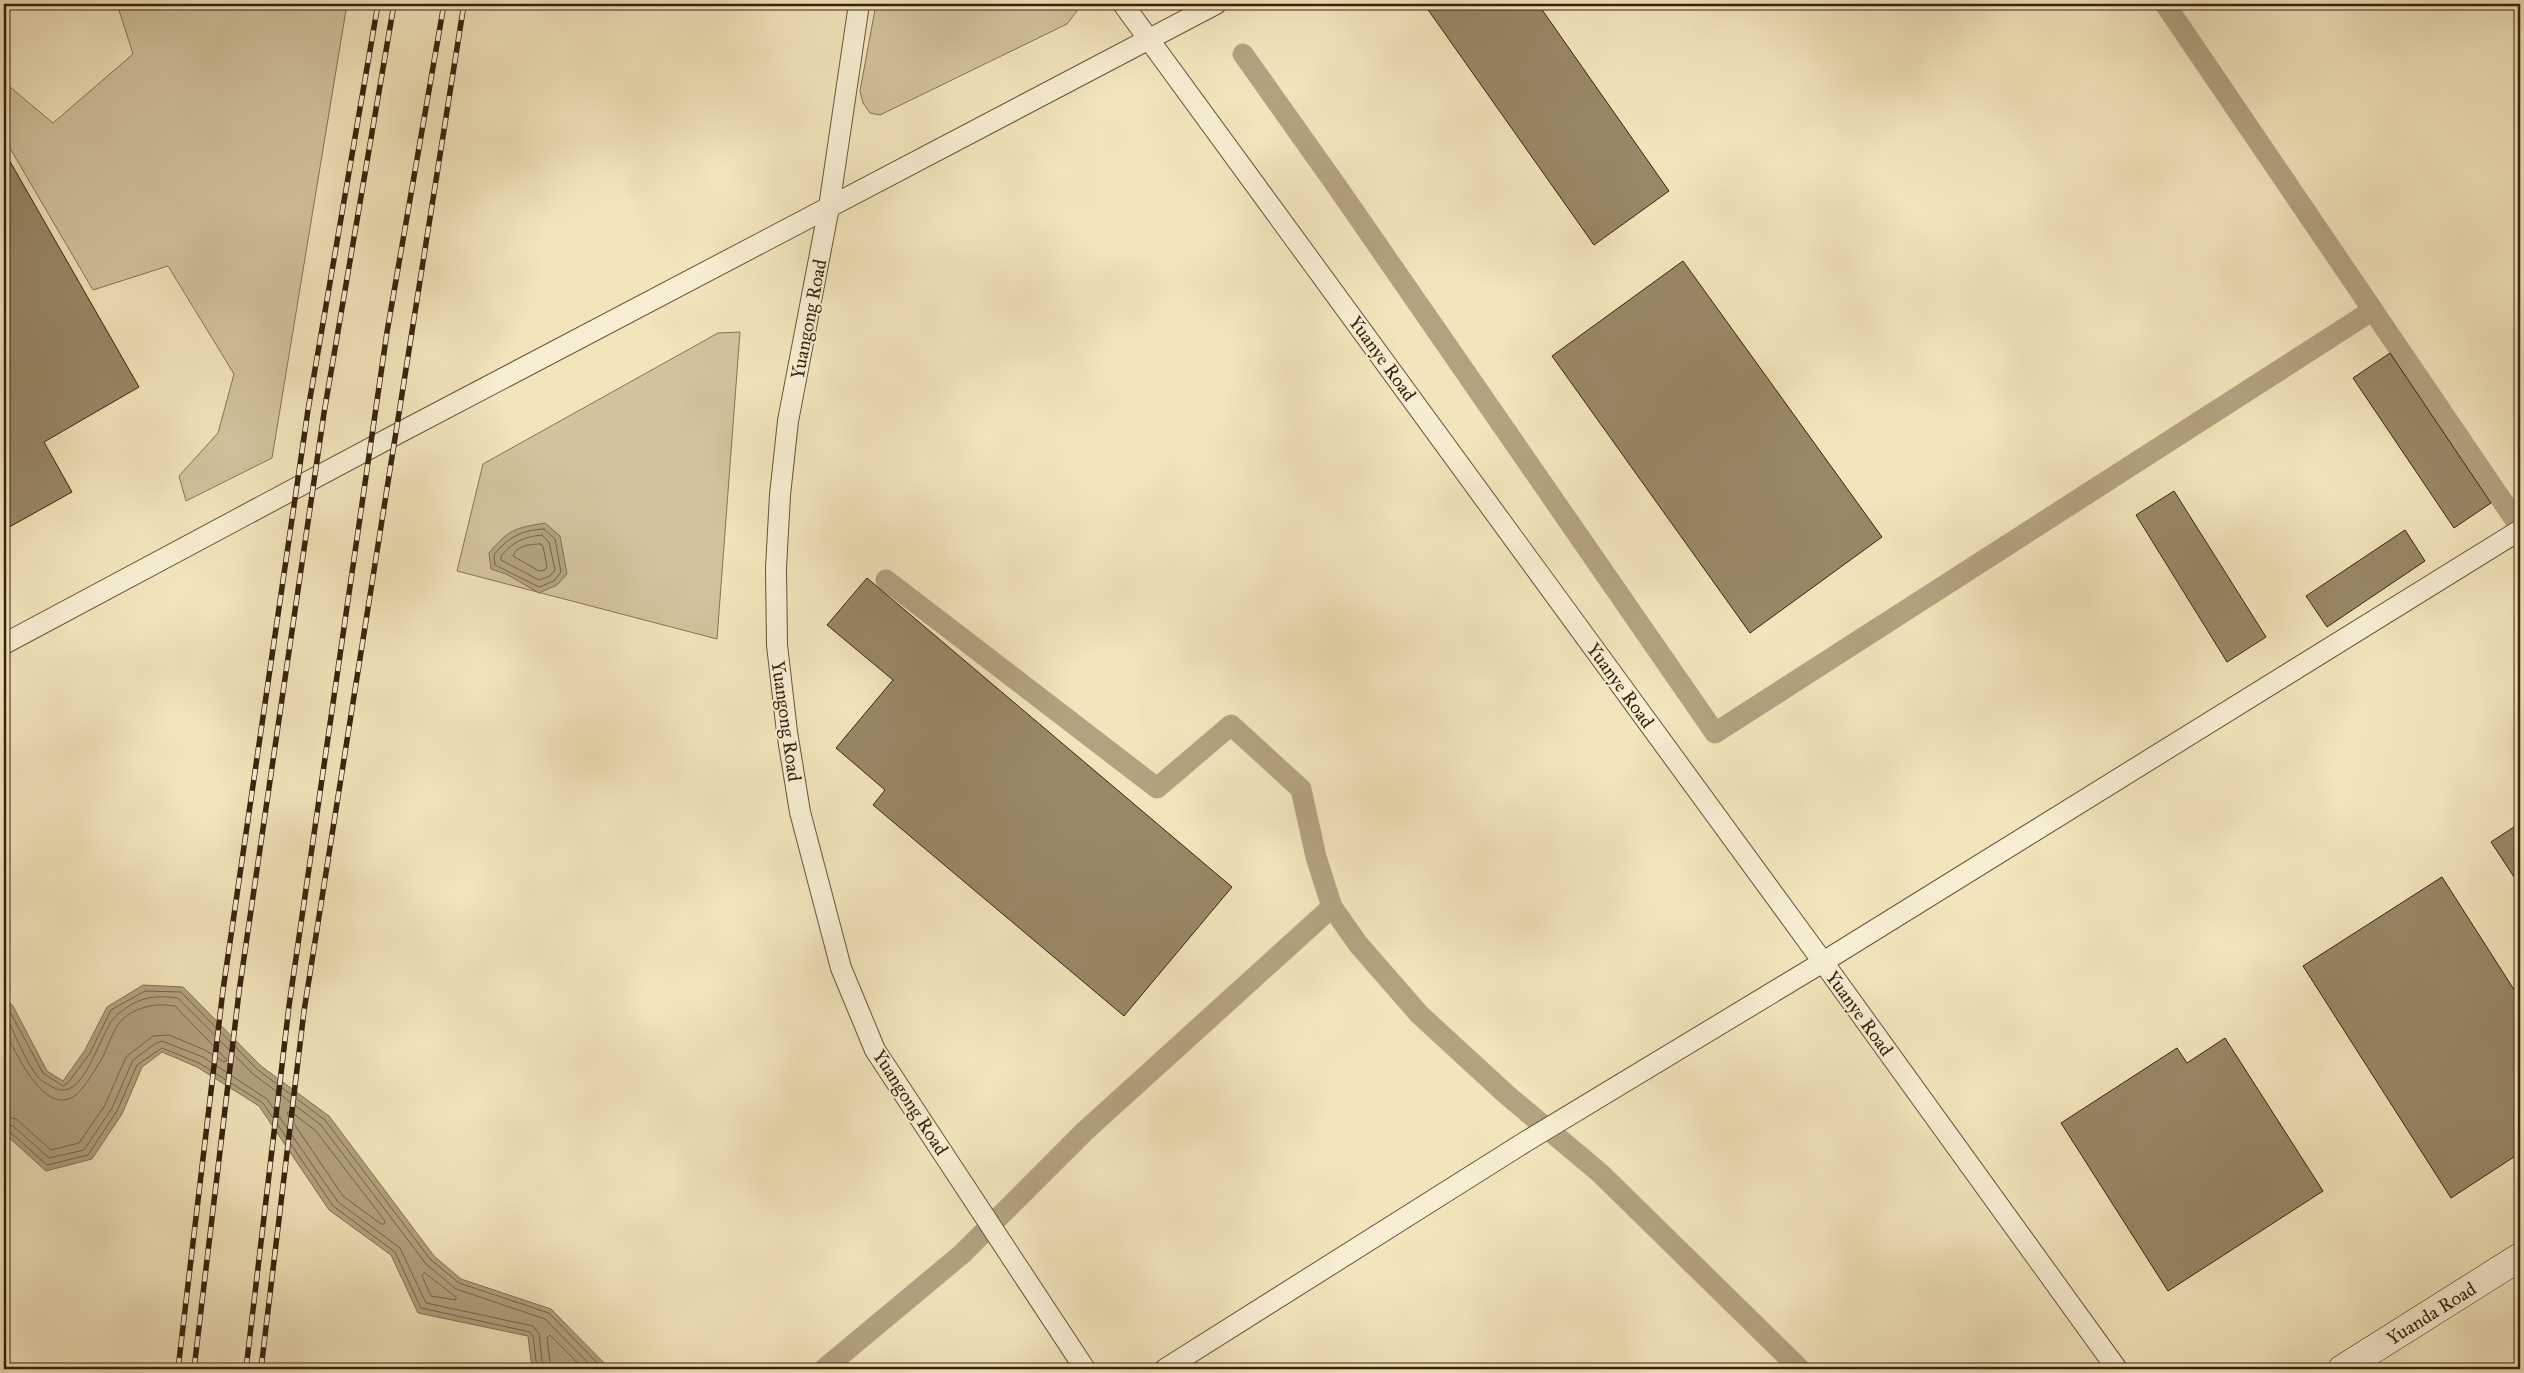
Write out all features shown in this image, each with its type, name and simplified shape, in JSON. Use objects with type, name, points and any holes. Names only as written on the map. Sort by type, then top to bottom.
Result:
[{"type":"street","name":"Yuangong Road","points":[[859,4],[829,207],[788,421],[780,494],[776,568],[777,645],[787,732],[800,812],[841,968],[876,1050],[1085,1369]]},
{"type":"street","name":"Yuanye Road","points":[[1122,4],[1150,38],[2117,1369]]},
{"type":"street","points":[[4,644],[397,434],[1216,4]]},
{"type":"street","points":[[1164,1369],[1525,1142],[1823,962],[2520,530]]},
{"type":"street","name":"Yuanda Road","points":[[2342,1369],[2520,1257]]},
{"type":"shaded area","points":[[117,4],[347,4],[272,458],[186,501],[179,476],[218,433],[234,374],[168,266],[93,290],[4,138],[4,82],[53,123],[133,54]]},
{"type":"shaded area","points":[[876,4],[1075,4],[1077,11],[1067,24],[880,115],[870,113],[863,103],[860,91]]},
{"type":"shaded area","points":[[740,332],[717,639],[457,571],[483,464],[718,333]]},
{"type":"water","points":[[545,523],[560,536],[567,574],[557,585],[539,593],[506,574],[491,569],[489,553],[502,539],[519,528]]},
{"type":"water","points":[[143,985],[183,987],[261,1066],[329,1116],[434,1256],[461,1279],[551,1309],[610,1369],[532,1369],[528,1336],[418,1313],[391,1255],[329,1210],[259,1106],[197,1067],[162,1052],[142,1067],[122,1114],[92,1159],[46,1171],[4,1133],[4,997],[13,1006],[47,1071],[63,1081],[85,1050],[107,1007]]},
{"type":"building","points":[[1424,4],[1538,4],[1669,191],[1594,245]]},
{"type":"building","points":[[4,151],[139,387],[44,442],[72,492],[4,530]]},
{"type":"building","points":[[1683,261],[1882,537],[1750,633],[1552,356]]},
{"type":"building","points":[[2390,353],[2491,503],[2454,528],[2353,378]]},
{"type":"building","points":[[2174,491],[2266,637],[2227,662],[2136,515]]},
{"type":"building","points":[[2405,530],[2425,561],[2327,627],[2306,596]]},
{"type":"building","points":[[867,578],[1232,887],[1124,1016],[873,805],[885,790],[836,748],[893,680],[827,625]]},
{"type":"building","points":[[2520,823],[2520,886],[2491,842]]},
{"type":"building","points":[[2442,877],[2520,999],[2520,1153],[2451,1198],[2303,966]]},
{"type":"building","points":[[2225,1038],[2323,1191],[2168,1291],[2061,1123],[2177,1048],[2187,1063]]},
{"type":"waterway","points":[[2165,4],[2520,527]]},
{"type":"waterway","points":[[1243,54],[1338,188],[1715,733],[2373,310]]},
{"type":"waterway","points":[[886,580],[1157,788],[1231,725],[1301,789],[1316,857],[1332,907],[1358,944],[1419,1014],[1507,1095],[1600,1173],[1800,1369]]},
{"type":"waterway","points":[[824,1369],[962,1254],[1085,1131],[1332,907]]},
{"type":"railway","points":[[178,1369],[223,990],[308,410],[378,4]]},
{"type":"railway","points":[[194,1369],[239,992],[324,413],[394,4]]},
{"type":"railway","points":[[246,1369],[289,1006],[387,332],[444,4]]},
{"type":"railway","points":[[261,1369],[304,1011],[464,4]]}]
